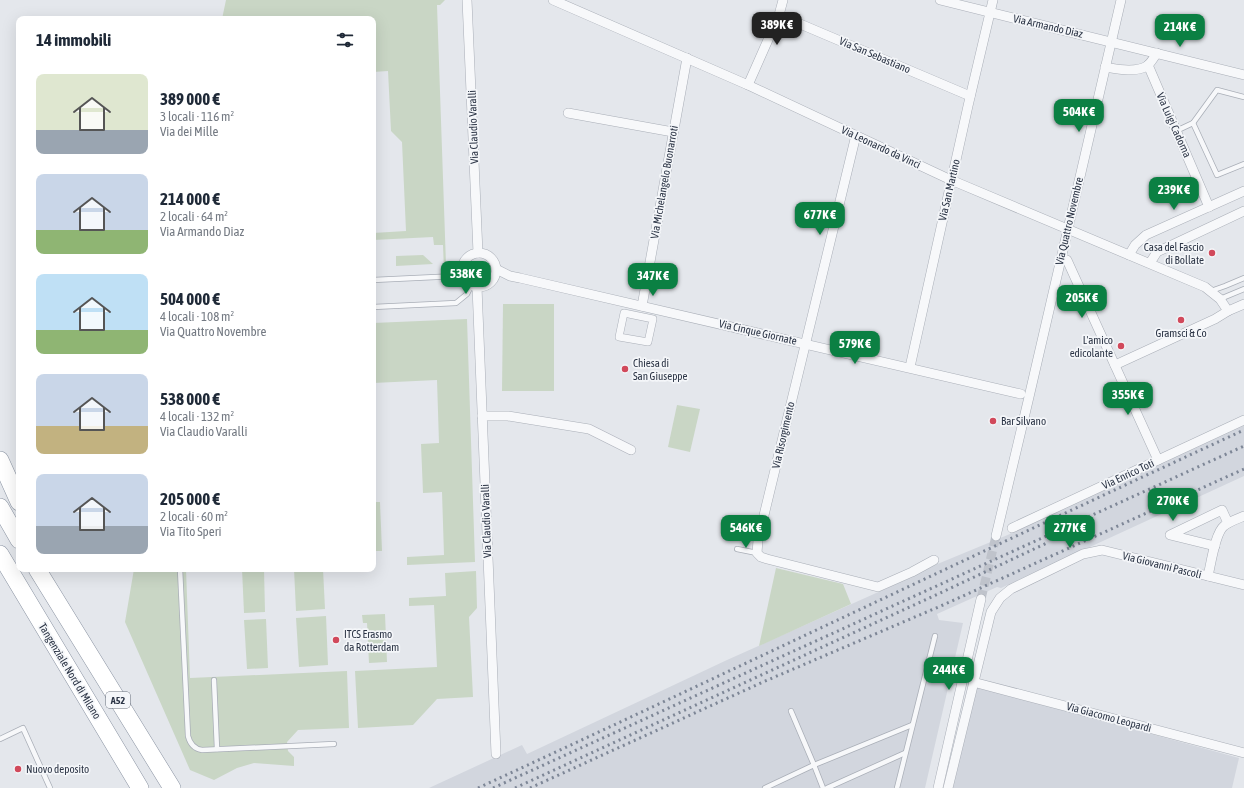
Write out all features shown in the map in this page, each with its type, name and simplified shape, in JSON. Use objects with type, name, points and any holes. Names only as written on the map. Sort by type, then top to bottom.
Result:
[{"type":"highway","points":[[0,460],[16,495]]},
{"type":"highway","points":[[0,507],[16,535]]},
{"type":"highway","name":"Tangenziale Nord di Milano","points":[[0,554],[140,788]]},
{"type":"highway","name":"A52","points":[[39,572],[172,788]]},
{"type":"highway","points":[[48,572],[65,612]]},
{"type":"street","name":"Via Claudio Varalli","points":[[467,0],[478,254]]},
{"type":"street","name":"Via Leonardo da Vinci","points":[[553,0],[572,4],[951,180],[1067,230],[1150,263],[1211,291],[1220,299],[1228,311]]},
{"type":"street","points":[[748,85],[779,14],[783,0]]},
{"type":"street","name":"Via Armando Diaz","points":[[940,0],[1244,75]]},
{"type":"street","name":"Via San Martino","points":[[910,367],[951,180],[993,0]]},
{"type":"street","name":"Via Quattro Novembre","points":[[996,536],[1121,0]]},
{"type":"street","name":"Via San Sebastiano","points":[[779,14],[970,96]]},
{"type":"street","points":[[1105,67],[1130,69],[1148,65],[1157,53]]},
{"type":"street","name":"Via Michelangelo Buonarroti","points":[[642,306],[686,58]]},
{"type":"street","name":"Via Luigi Cadorna","points":[[1148,65],[1209,207]]},
{"type":"street","points":[[568,112],[673,132]]},
{"type":"street","name":"Via Risorgimento","points":[[757,553],[758,540],[856,135]]},
{"type":"street","points":[[1129,255],[1135,245],[1146,235],[1244,191]]},
{"type":"street","points":[[1150,263],[1157,252],[1244,211]]},
{"type":"street","points":[[473,254],[483,254],[490,258],[496,269],[493,280],[483,287],[474,287],[465,280],[462,275],[462,268],[465,260],[473,254]]},
{"type":"street","points":[[1061,258],[1067,260],[1158,460]]},
{"type":"street","name":"Via Cinque Giornate","points":[[496,269],[516,277],[1022,394]]},
{"type":"street","name":"Via Claudio Varalli","points":[[474,287],[482,416],[496,754]]},
{"type":"street","points":[[1115,365],[1244,304]]},
{"type":"street","points":[[624,313],[653,318],[648,342],[619,336],[624,313]]},
{"type":"street","points":[[482,416],[508,416],[589,429],[631,450]]},
{"type":"street","name":"Via Enrico Toti","points":[[1012,528],[1244,420]]},
{"type":"street","points":[[1215,546],[1170,535],[1222,510],[1228,523]]},
{"type":"street","points":[[1208,576],[1215,546],[1221,530],[1228,523],[1244,516]]},
{"type":"street","name":"Via Giovanni Pascoli","points":[[948,788],[991,612],[1000,598],[1011,589],[1083,554],[1102,550],[1244,586]]},
{"type":"street","points":[[757,553],[761,557],[767,559],[878,587],[912,572],[934,560]]},
{"type":"street","points":[[938,788],[981,599]]},
{"type":"street","name":"Via Giacomo Leopardi","points":[[973,682],[1244,753]]},
{"type":"lane","points":[[1176,131],[1193,123],[1217,90],[1244,97]]},
{"type":"lane","points":[[1193,123],[1217,175],[1244,164]]},
{"type":"lane","points":[[376,280],[462,275]]},
{"type":"lane","points":[[1211,291],[1244,278]]},
{"type":"lane","points":[[376,307],[456,303],[474,287]]},
{"type":"lane","points":[[1220,299],[1244,290]]},
{"type":"lane","points":[[738,549],[757,553]]},
{"type":"lane","points":[[180,572],[188,736],[190,743],[196,748],[202,750],[334,744]]},
{"type":"lane","points":[[897,788],[935,636]]},
{"type":"lane","points":[[214,680],[217,749]]},
{"type":"lane","points":[[790,711],[823,788]]},
{"type":"lane","points":[[765,788],[814,765],[912,725]]},
{"type":"lane","points":[[0,740],[23,728],[50,788]]},
{"type":"lane","points":[[827,788],[905,753]]},
{"type":"shaded area","points":[[1244,423],[1244,476],[1001,588],[997,587],[937,614],[939,620],[963,623],[925,788],[429,788],[522,745],[527,754],[727,660],[914,576],[935,565],[1010,534],[1013,529]]},
{"type":"shaded area","points":[[969,684],[1239,758],[1232,788],[945,788]]},
{"type":"green space","points":[[226,0],[445,0],[440,5],[437,5],[446,265],[451,269],[451,272],[444,272],[443,245],[434,245],[433,237],[376,240],[376,233],[406,231],[402,142],[391,131],[388,71],[376,72],[376,16],[223,16]]},
{"type":"green space","points":[[423,255],[433,264],[396,266],[396,256]]},
{"type":"green space","points":[[503,304],[554,304],[554,391],[502,391]]},
{"type":"green space","points":[[467,319],[475,562],[407,565],[407,557],[444,555],[442,492],[423,493],[421,444],[439,443],[437,380],[376,383],[376,323]]},
{"type":"green space","points":[[677,405],[700,409],[690,452],[668,447]]},
{"type":"green space","points":[[376,502],[380,502],[382,551],[376,551]]},
{"type":"green space","points":[[776,568],[843,584],[851,604],[759,646]]},
{"type":"green space","points":[[476,571],[477,608],[469,617],[473,697],[437,699],[413,725],[358,728],[355,671],[437,667],[434,605],[409,606],[409,598],[446,596],[445,573]]},
{"type":"green space","points":[[133,572],[186,572],[190,678],[347,671],[349,728],[298,730],[287,742],[288,751],[294,757],[294,766],[254,763],[237,768],[214,780],[190,770],[125,622]]},
{"type":"green space","points":[[242,572],[264,572],[265,612],[244,613]]},
{"type":"green space","points":[[294,572],[323,572],[325,609],[296,611]]},
{"type":"green space","points":[[385,614],[387,662],[369,663],[367,623],[363,623],[362,615]]},
{"type":"green space","points":[[326,616],[328,665],[299,667],[296,618]]},
{"type":"green space","points":[[266,619],[268,668],[247,669],[244,620]]},
{"type":"tunnel","points":[[981,599],[996,536]]},
{"type":"railway","points":[[478,788],[1244,430]]},
{"type":"railway","points":[[493,788],[1244,446]]},
{"type":"railway","points":[[530,788],[763,682],[943,605],[1244,469]]},
{"type":"railway","points":[[515,788],[1049,542]]},
{"type":"place","name":"Casa del Fascio di Bollate","points":[[1212,253]]},
{"type":"place","name":"Gramsci & Co","points":[[1181,320]]},
{"type":"place","name":"L'amico edicolante","points":[[1121,346]]},
{"type":"place","name":"Chiesa di San Giuseppe","points":[[625,369]]},
{"type":"place","name":"Bar Silvano","points":[[993,421]]},
{"type":"place","name":"ITCS Erasmo da Rotterdam","points":[[336,640]]},
{"type":"place","name":"Nuovo deposito","points":[[18,769]]}]
